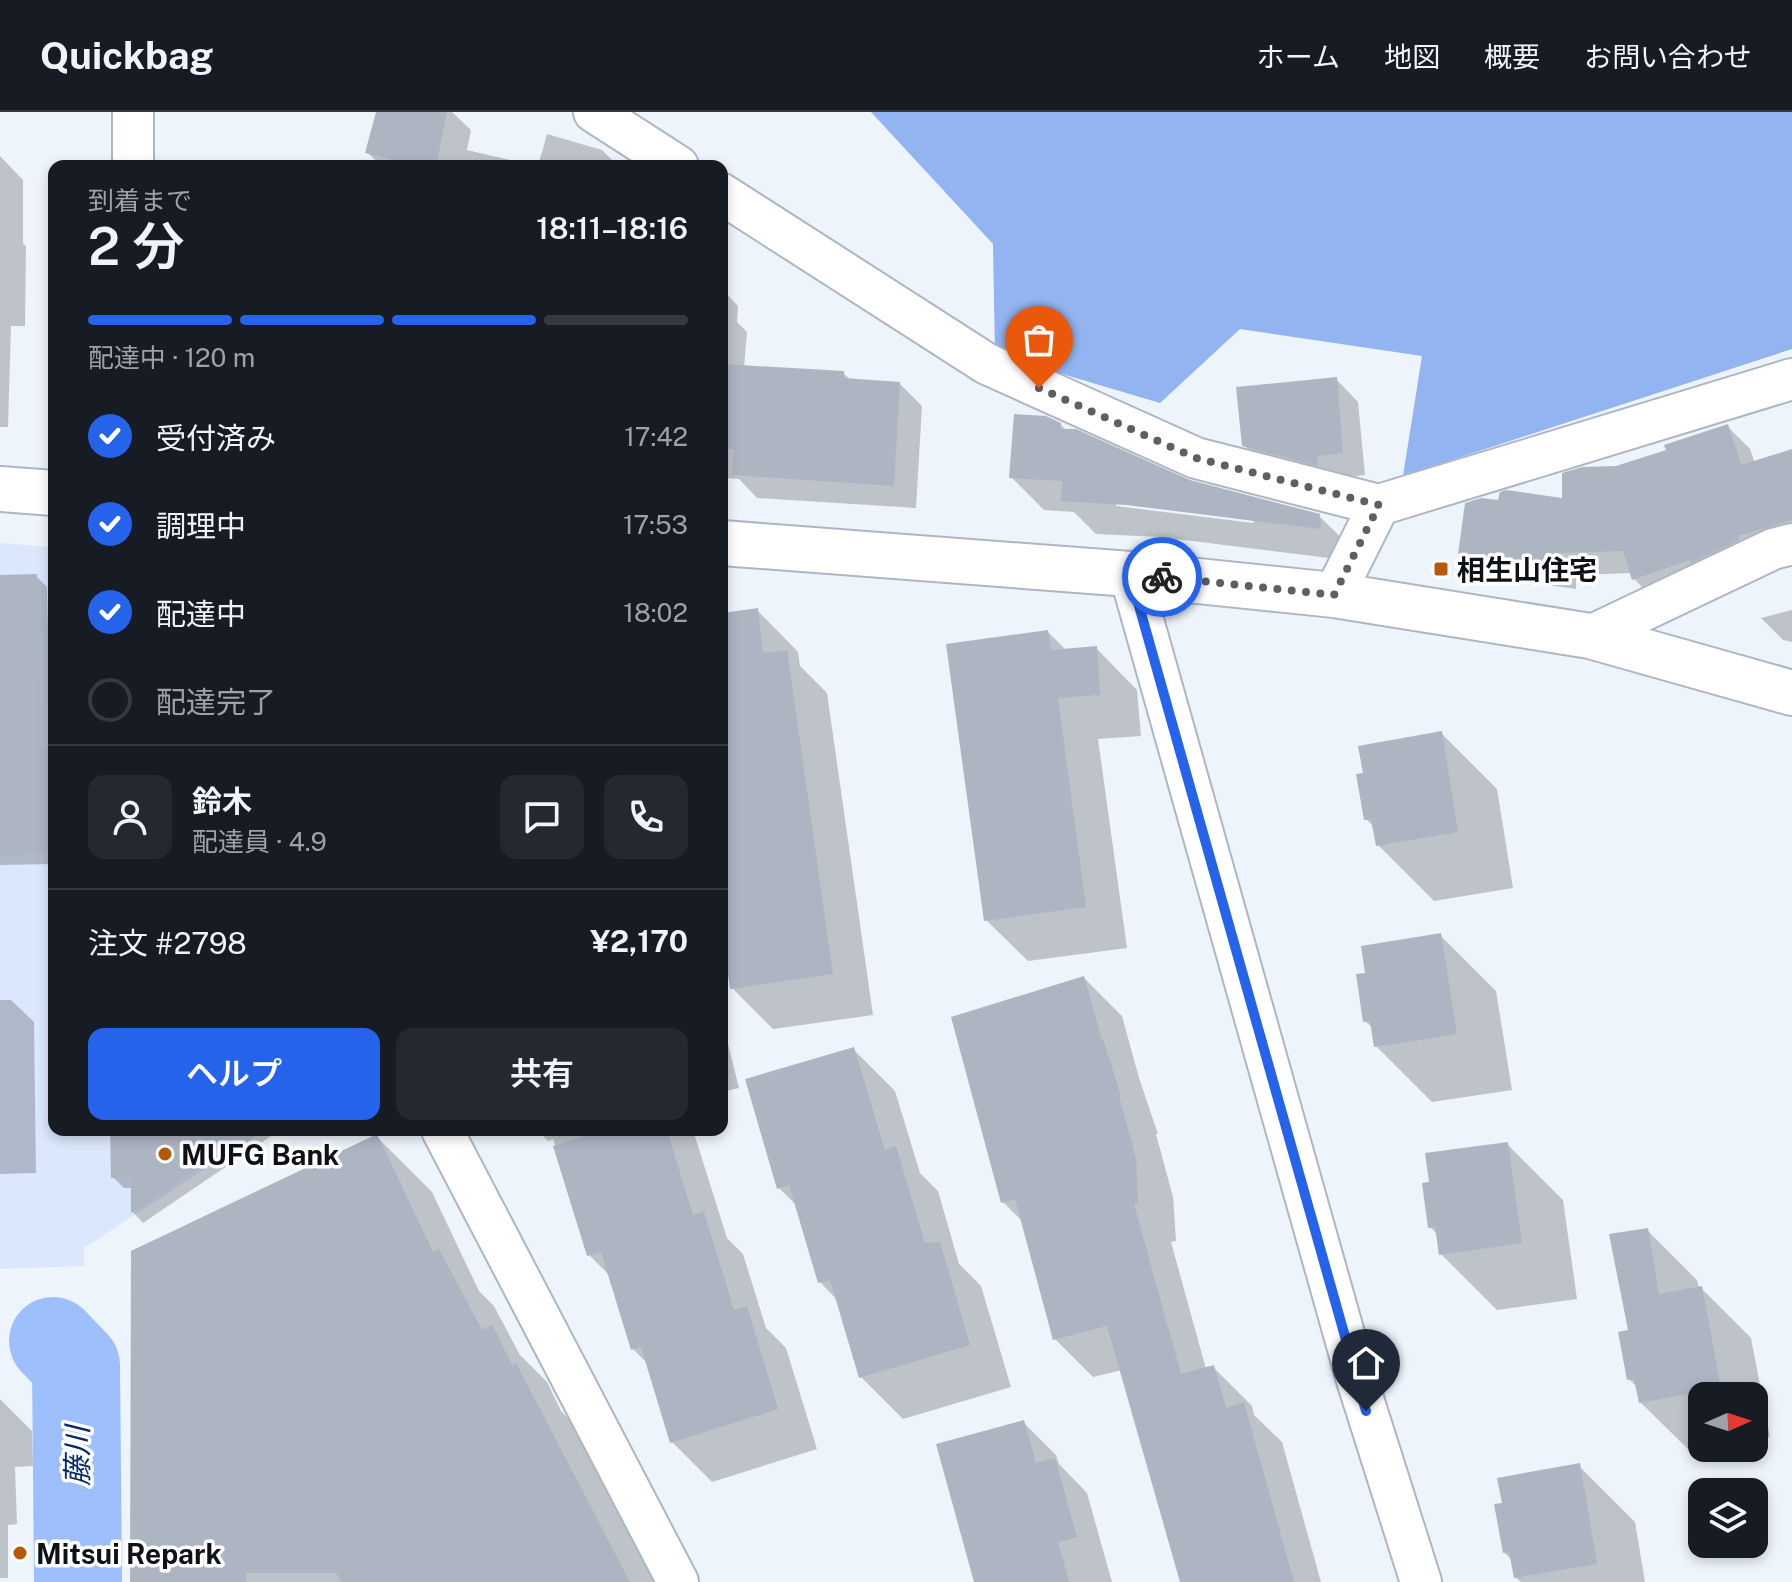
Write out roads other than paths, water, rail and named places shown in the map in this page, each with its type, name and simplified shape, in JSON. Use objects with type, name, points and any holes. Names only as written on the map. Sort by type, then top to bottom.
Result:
[{"type":"street","points":[[133,112],[133,160]]},
{"type":"street","points":[[594,112],[669,160]]},
{"type":"street","points":[[728,198],[987,364],[1196,458],[1379,505],[1792,379]]},
{"type":"street","points":[[0,489],[48,493]]},
{"type":"street","points":[[1334,595],[1379,505]]},
{"type":"street","points":[[728,543],[1130,574],[1334,595],[1590,636],[1792,693]]},
{"type":"street","points":[[1590,636],[1773,549],[1792,544]]},
{"type":"street","points":[[1130,574],[1357,1380],[1421,1582]]},
{"type":"street","points":[[445,1136],[678,1582]]},
{"type":"waterway","name":"藤川","points":[[53,1341],[76,1365],[78,1582]]},
{"type":"place","name":"相生山住宅","points":[[1441,569]]},
{"type":"place","name":"MUFG Bank","points":[[165,1154]]},
{"type":"place","name":"Mitsui Repark","points":[[20,1553]]}]
